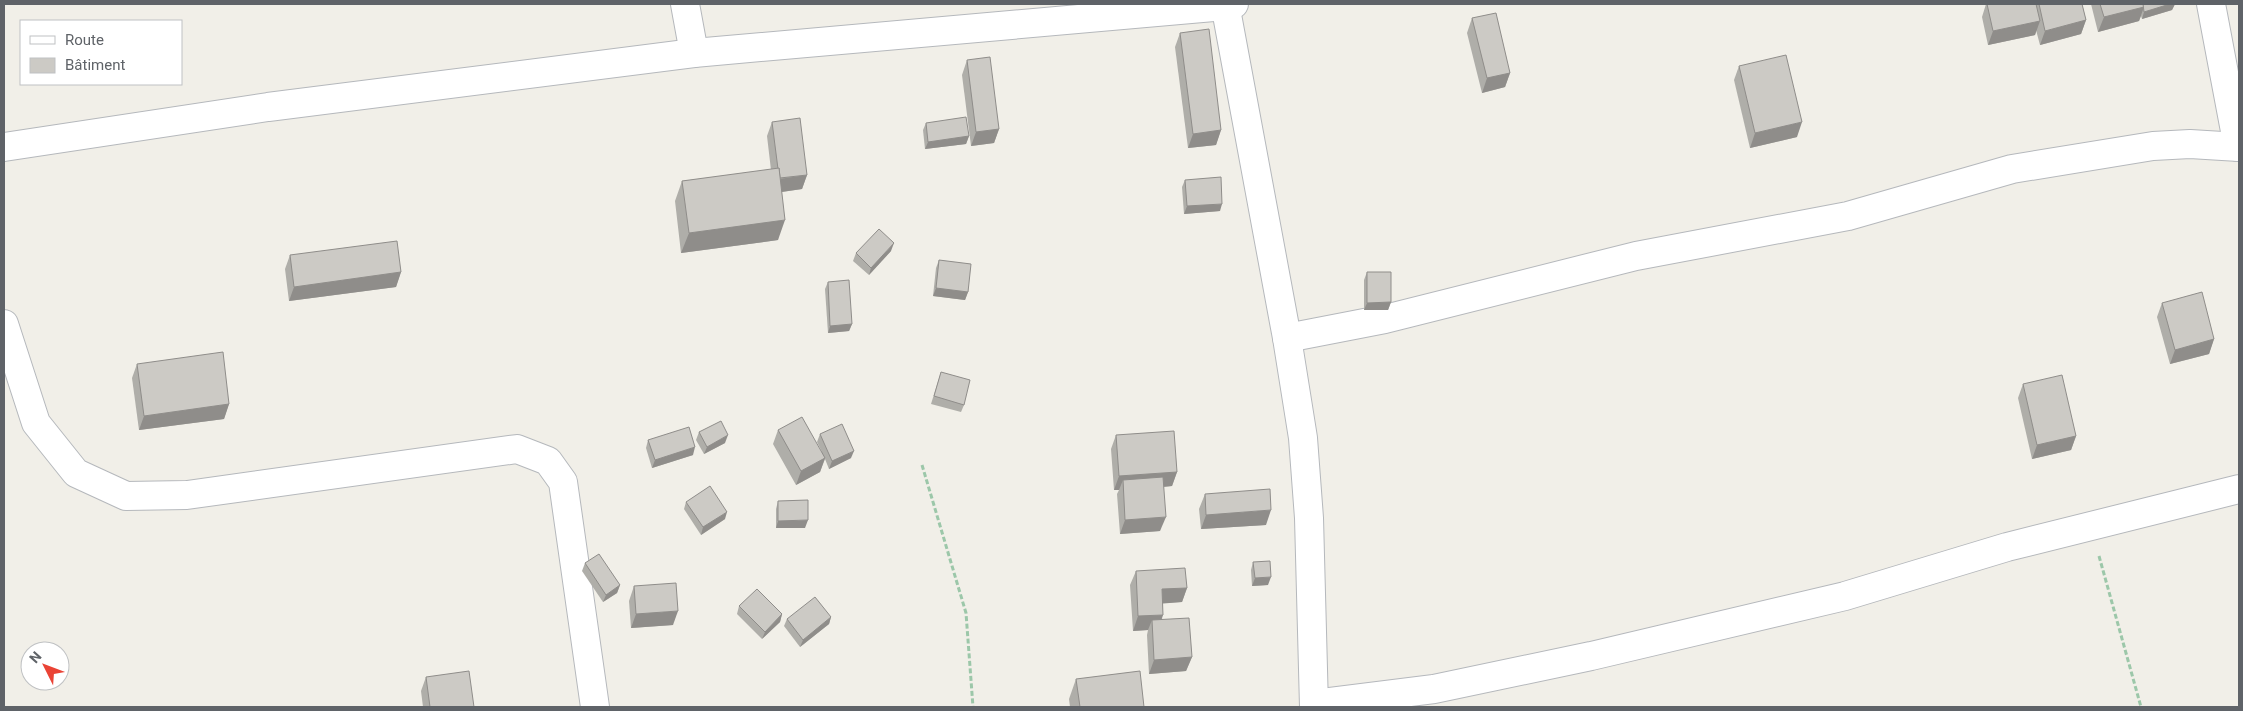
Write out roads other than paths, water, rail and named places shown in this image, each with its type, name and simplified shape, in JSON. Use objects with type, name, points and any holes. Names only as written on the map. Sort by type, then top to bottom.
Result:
[{"type":"street","points":[[684,4],[694,53]]},
{"type":"street","points":[[1287,338],[1385,319],[1636,256],[1848,216],[2012,168],[2153,146],[2190,144],[2238,147],[2211,4]]},
{"type":"street","points":[[4,147],[268,107],[694,53],[1228,5],[1287,338],[1302,438],[1309,518],[1314,706],[1434,689],[1592,656],[1844,596],[2008,547],[2239,489]]},
{"type":"street","points":[[4,324],[36,422],[76,474],[126,496],[187,495],[517,449],[548,460],[564,482],[595,707]]}]
